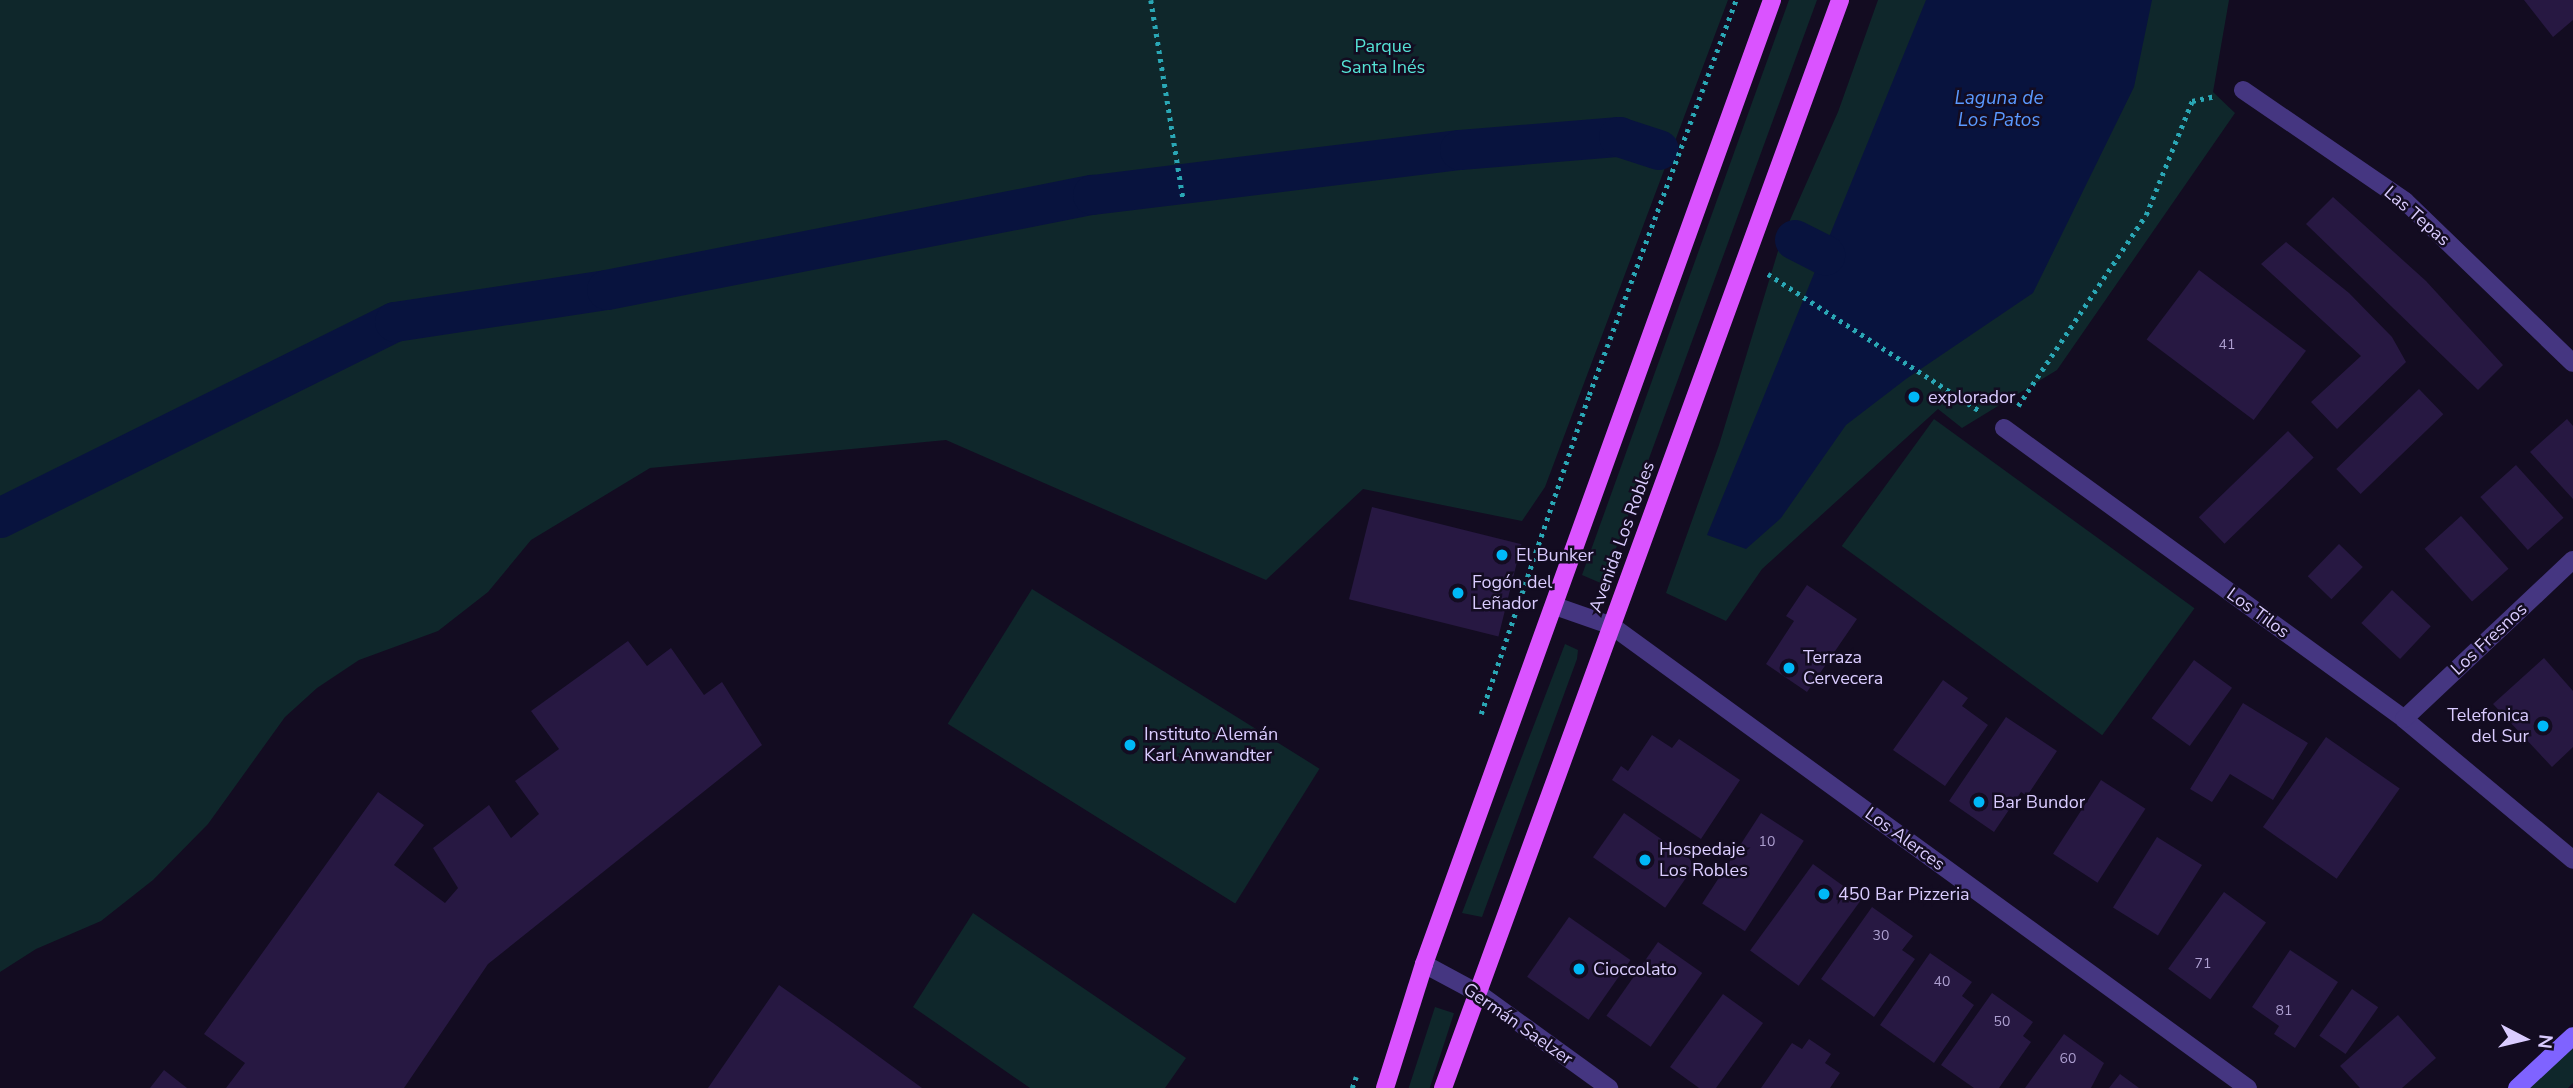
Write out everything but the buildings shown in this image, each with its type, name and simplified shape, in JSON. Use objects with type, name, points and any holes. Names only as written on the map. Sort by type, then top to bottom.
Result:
[{"type":"main road","points":[[1385,1088],[1424,964],[1772,0]]},
{"type":"main road","name":"Avenida Los Robles","points":[[1443,1088],[1840,0]]},
{"type":"street","name":"Las Tepas","points":[[2243,90],[2405,201],[2573,363]]},
{"type":"street","name":"Los Tilos","points":[[2004,428],[2404,719],[2573,860]]},
{"type":"street","name":"Los Fresnos","points":[[2404,719],[2573,560]]},
{"type":"street","name":"Los Alerces","points":[[1555,606],[1612,626],[2248,1088]]},
{"type":"street","name":"Germán Saelzer","points":[[1424,964],[1478,993],[1609,1088]]},
{"type":"street","points":[[2517,1088],[2573,1036]]},
{"type":"path","points":[[1151,0],[1182,197]]},
{"type":"path","points":[[1478,724],[1584,407],[1736,0]]},
{"type":"path","points":[[1786,282],[2004,428],[2146,215],[2192,101],[2243,90]]},
{"type":"path","points":[[1352,1088],[1360,1065]]},
{"type":"green space","name":"Parque Santa Inés","points":[[0,0],[1728,0],[1545,487],[1522,521],[1363,489],[1266,580],[946,440],[650,468],[531,540],[488,592],[438,631],[359,660],[317,688],[285,717],[208,824],[153,880],[101,921],[36,949],[0,972]]},
{"type":"green space","points":[[1789,0],[1817,0],[1603,584],[1582,575]]},
{"type":"green space","points":[[1878,0],[2229,0],[2213,92],[2235,113],[2057,370],[1962,428],[1938,409],[1762,569],[1726,621],[1666,593],[1719,445],[1782,238],[1838,112]]},
{"type":"green space","points":[[1934,419],[2195,608],[2102,735],[1842,546]]},
{"type":"green space","name":"Instituto Alemán Karl Anwandter","points":[[1032,589],[1319,769],[1235,903],[948,724]]},
{"type":"green space","points":[[1565,644],[1578,650],[1577,659],[1482,917],[1462,913]]},
{"type":"green space","points":[[973,913],[1186,1058],[1165,1088],[1030,1088],[913,1007]]},
{"type":"green space","points":[[1435,1007],[1454,1013],[1430,1088],[1409,1088]]},
{"type":"green space","points":[[2573,1035],[2573,1083],[2568,1088],[2517,1088]]},
{"type":"water","name":"Laguna de Los Patos","points":[[1926,0],[2152,0],[2134,87],[2033,293],[1906,379],[1846,425],[1781,518],[1746,549],[1707,535]]},
{"type":"waterway","points":[[0,518],[395,322],[607,290],[1093,195],[1460,150],[1619,137],[1659,150]]},
{"type":"waterway","points":[[1795,240],[1825,255]]},
{"type":"place","name":"explorador","points":[[1914,397]]},
{"type":"place","name":"El Bunker","points":[[1502,555]]},
{"type":"place","name":"Fogón del Leñador","points":[[1458,593]]},
{"type":"place","name":"Terraza Cervecera","points":[[1789,668]]},
{"type":"place","name":"Telefonica del Sur","points":[[2543,726]]},
{"type":"place","name":"Instituto Alemán Karl Anwandter","points":[[1130,745]]},
{"type":"place","name":"Bar Bundor","points":[[1979,802]]},
{"type":"place","name":"Hospedaje Los Robles","points":[[1645,860]]},
{"type":"place","name":"450 Bar Pizzeria","points":[[1824,894]]},
{"type":"place","name":"Cioccolato","points":[[1579,969]]}]
